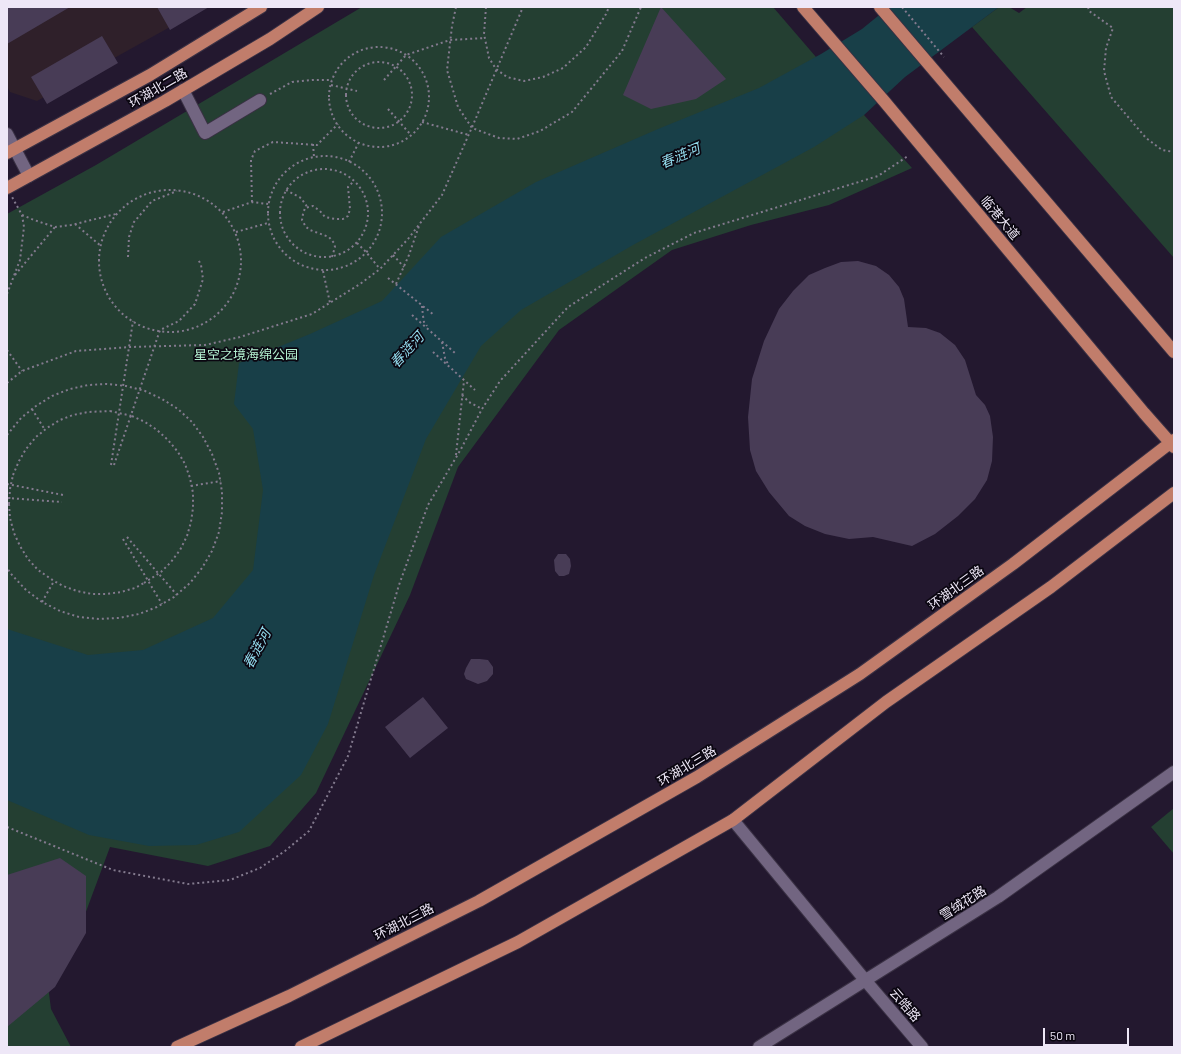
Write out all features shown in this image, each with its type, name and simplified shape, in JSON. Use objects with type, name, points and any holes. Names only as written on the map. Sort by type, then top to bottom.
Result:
[{"type":"main road","name":"环湖北二路","points":[[11,151],[150,75],[261,7]]},
{"type":"main road","name":"环湖北二路","points":[[9,192],[29,176],[183,90],[270,39],[318,7]]},
{"type":"main road","name":"临港大道","points":[[803,7],[1173,443]]},
{"type":"main road","points":[[880,7],[1174,352]]},
{"type":"main road","name":"环湖北三路","points":[[177,1047],[289,996],[479,901],[697,777],[860,674],[1013,564],[1173,443]]},
{"type":"main road","points":[[301,1047],[518,942],[733,820],[886,702],[1051,587],[1174,493]]},
{"type":"street","points":[[183,90],[205,133],[260,100]]},
{"type":"street","points":[[7,134],[11,151],[29,176]]},
{"type":"street","name":"雪绒花路","points":[[759,1047],[998,897],[1174,772]]},
{"type":"street","name":"云皓路","points":[[733,820],[922,1047]]},
{"type":"path","points":[[456,7],[452,26],[447,70],[458,107],[472,128],[499,138],[517,138],[540,131],[572,112],[622,51],[641,7]]},
{"type":"path","points":[[486,7],[484,34],[489,58],[496,69],[507,77],[524,81],[543,77],[563,68],[586,47],[609,7]]},
{"type":"path","points":[[7,383],[22,371],[76,351],[130,347],[205,345],[240,337],[312,314],[360,284],[380,269],[408,239],[442,195],[523,7]]},
{"type":"path","points":[[902,7],[944,56]]},
{"type":"path","points":[[1088,7],[1089,11],[1112,28],[1106,48],[1104,72],[1111,97],[1146,138],[1162,150],[1174,152]]},
{"type":"path","points":[[384,80],[406,55],[450,40],[485,38]]},
{"type":"path","points":[[382,47],[398,50],[406,55],[412,59],[422,71],[429,86],[429,102],[425,118],[415,132],[402,142],[385,146],[369,146],[353,139],[340,128],[332,113],[329,97],[332,80],[340,66],[351,55],[366,48],[382,47]]},
{"type":"path","points":[[381,62],[392,64],[395,67],[401,70],[408,78],[412,89],[412,100],[409,110],[402,119],[393,125],[382,128],[372,128],[361,123],[353,116],[348,107],[345,96],[347,85],[352,75],[360,68],[370,63],[381,62]]},
{"type":"path","points":[[260,100],[292,82],[332,80]]},
{"type":"path","points":[[331,85],[357,91]]},
{"type":"path","points":[[388,109],[410,135]]},
{"type":"path","points":[[422,122],[469,135]]},
{"type":"path","points":[[252,202],[251,160],[255,151],[273,142],[317,145],[338,124]]},
{"type":"path","points":[[349,162],[359,142]]},
{"type":"path","points":[[313,144],[314,157]]},
{"type":"path","points":[[7,827],[113,870],[188,884],[230,880],[260,868],[285,851],[309,831],[348,756],[399,585],[428,505],[482,409],[500,381],[568,307],[644,258],[694,233],[878,176],[908,156]]},
{"type":"path","points":[[314,157],[336,157],[349,162],[367,175],[377,190],[382,208],[381,226],[373,244],[366,252],[360,258],[343,268],[323,271],[304,267],[287,257],[274,242],[268,223],[268,204],[274,186],[285,172],[300,162],[314,157]]},
{"type":"path","points":[[323,169],[338,172],[351,178],[354,182],[361,189],[367,202],[368,217],[365,231],[357,243],[346,252],[332,256],[318,257],[304,252],[292,244],[284,232],[280,218],[281,204],[286,190],[296,179],[309,172],[323,169]]},
{"type":"path","points":[[332,256],[335,247],[334,243],[329,237],[306,227],[302,220],[303,214],[306,208],[313,206],[325,217],[343,219],[348,216],[350,209],[348,187],[354,182]]},
{"type":"path","points":[[128,257],[129,237],[134,222],[152,201],[180,190]]},
{"type":"path","points":[[180,190],[203,197],[222,212],[236,232],[242,255],[239,279],[230,300],[215,317],[195,328],[172,332],[150,329],[129,319],[113,303],[102,283],[99,260],[101,246],[103,237],[115,216],[133,200],[156,191],[180,190]]},
{"type":"path","points":[[286,190],[301,198],[308,208]]},
{"type":"path","points":[[7,294],[20,260],[24,227],[22,215],[9,192]]},
{"type":"path","points":[[222,212],[252,202],[268,204]]},
{"type":"path","points":[[22,215],[56,227],[117,214]]},
{"type":"path","points":[[236,232],[268,223]]},
{"type":"path","points":[[396,284],[409,255],[420,223]]},
{"type":"path","points":[[75,224],[101,246]]},
{"type":"path","points":[[14,276],[56,227]]},
{"type":"path","points":[[357,243],[380,269]]},
{"type":"path","points":[[393,255],[404,267]]},
{"type":"path","points":[[134,321],[113,465],[160,330],[179,321],[195,304],[203,279],[201,265],[198,259]]},
{"type":"path","points":[[323,271],[330,303]]},
{"type":"path","points":[[388,278],[434,315]]},
{"type":"path","points":[[422,305],[424,322],[428,329]]},
{"type":"path","points":[[412,315],[455,353]]},
{"type":"path","points":[[442,340],[448,366]]},
{"type":"path","points":[[7,350],[22,371]]},
{"type":"path","points":[[433,352],[475,390]]},
{"type":"path","points":[[456,457],[464,381]]},
{"type":"path","points":[[7,568],[26,590],[42,602],[60,611],[73,615],[99,619],[119,618],[139,614],[162,604],[177,595],[190,584],[202,568],[212,550],[219,532],[222,512],[222,492],[219,472],[203,437],[192,422],[178,409],[162,399],[140,390],[107,384],[88,385],[70,389],[52,396],[32,409],[21,418],[8,433]]},
{"type":"path","points":[[462,395],[469,402],[482,409]]},
{"type":"path","points":[[32,409],[45,430]]},
{"type":"path","points":[[88,412],[110,412],[132,416],[158,430],[178,452],[185,464],[191,486],[193,508],[191,522],[187,536],[180,550],[161,572],[135,588],[121,592],[99,594],[77,591],[54,581],[38,570],[28,559],[14,533],[10,518],[10,489],[13,475],[18,461],[26,449],[36,437],[60,420],[73,415],[88,412]]},
{"type":"path","points":[[191,486],[221,481]]},
{"type":"path","points":[[7,484],[63,495]]},
{"type":"path","points":[[7,498],[62,502]]},
{"type":"path","points":[[127,537],[177,595]]},
{"type":"path","points":[[123,539],[162,604]]},
{"type":"path","points":[[42,602],[54,581]]},
{"type":"shaded area","points":[[7,7],[206,7],[37,101],[10,92],[7,86]]},
{"type":"green space","name":"星空之境海绵公园","points":[[362,7],[773,7],[864,115],[912,168],[829,205],[751,225],[672,250],[559,330],[458,467],[410,595],[316,793],[270,846],[208,866],[110,847],[84,917],[44,954],[51,1009],[71,1047],[7,1047],[7,214],[96,165]]},
{"type":"green space","points":[[999,7],[1009,7],[1019,13],[1027,7],[1174,7],[1174,258],[972,27]]},
{"type":"green space","points":[[1174,808],[1174,854],[1151,827]]},
{"type":"water","name":"春涟河","points":[[889,7],[999,7],[905,77],[864,115],[814,147],[633,245],[521,310],[481,346],[426,439],[374,575],[328,724],[301,775],[239,832],[196,845],[149,846],[89,835],[7,800],[7,629],[88,655],[143,650],[213,618],[253,570],[263,490],[253,429],[234,404],[239,363],[310,334],[382,301],[441,237],[536,182],[658,129],[759,88],[821,54],[862,29]]},
{"type":"building","points":[[7,7],[70,7],[7,44]]},
{"type":"building","points":[[157,7],[209,7],[170,30]]},
{"type":"building","points":[[661,7],[726,79],[696,99],[651,109],[623,95]]},
{"type":"building","points":[[102,36],[118,63],[47,104],[31,77]]},
{"type":"building","points":[[858,261],[876,266],[889,275],[899,287],[904,299],[908,327],[926,328],[940,333],[955,345],[965,360],[976,395],[985,405],[990,416],[993,437],[992,461],[987,480],[975,499],[958,516],[935,534],[912,546],[873,537],[849,539],[825,534],[805,526],[789,516],[769,492],[756,471],[750,450],[748,417],[752,379],[764,341],[779,309],[793,291],[809,275],[841,262]]},
{"type":"building","points":[[558,554],[566,554],[570,559],[571,566],[569,574],[559,576],[555,571],[554,560]]},
{"type":"building","points":[[471,659],[488,660],[493,667],[493,674],[487,681],[478,684],[466,679],[464,674]]},
{"type":"building","points":[[423,697],[448,728],[410,758],[385,727]]},
{"type":"building","points":[[60,858],[86,876],[86,933],[55,987],[7,1027],[7,875]]}]
